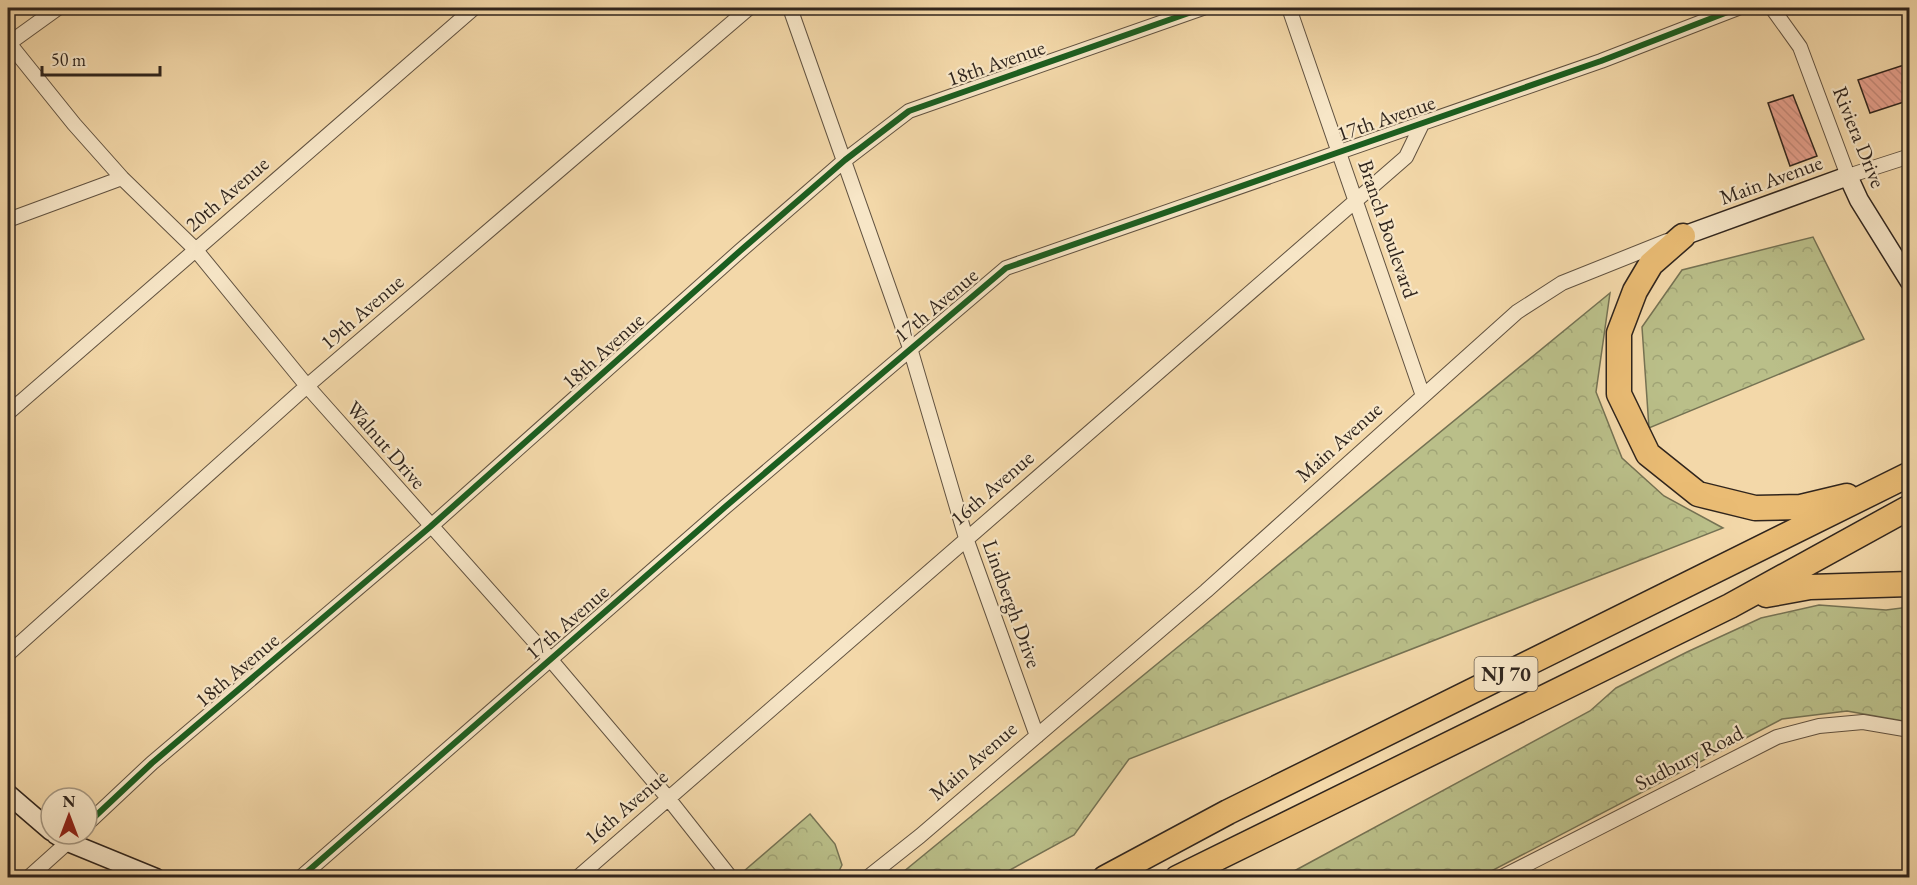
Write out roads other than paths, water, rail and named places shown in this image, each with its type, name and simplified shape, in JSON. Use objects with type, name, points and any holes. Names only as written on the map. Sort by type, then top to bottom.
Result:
[{"type":"highway","points":[[1683,236],[1651,264],[1635,291],[1618,333],[1619,394],[1648,454],[1698,494],[1755,508],[1801,507],[1900,480]]},
{"type":"highway","name":"NJ 70","points":[[1105,878],[1228,812],[1900,480]]},
{"type":"highway","name":"NJ 70","points":[[1177,878],[1730,606],[1910,507]]},
{"type":"highway","points":[[1730,606],[1786,589],[1910,584]]},
{"type":"street","points":[[8,43],[58,8]]},
{"type":"street","name":"20th Avenue","points":[[8,413],[474,8]]},
{"type":"street","name":"19th Avenue","points":[[8,654],[307,386],[749,8]]},
{"type":"street","name":"Lindbergh Drive","points":[[790,8],[910,348],[966,538],[1037,736]]},
{"type":"street","name":"18th Avenue","points":[[99,813],[152,763],[430,527],[845,160],[909,111],[1203,8]]},
{"type":"street","name":"Branch Boulevard","points":[[1289,8],[1423,396]]},
{"type":"street","name":"17th Avenue","points":[[300,878],[550,659],[1006,268],[1601,61],[1738,8]]},
{"type":"street","name":"Riviera Drive","points":[[1772,8],[1785,23],[1800,47],[1859,200],[1910,282]]},
{"type":"street","name":"Walnut Drive","points":[[8,43],[122,178],[195,249],[307,386],[430,527],[550,659],[668,798],[731,878]]},
{"type":"street","name":"16th Avenue","points":[[577,878],[1406,157],[1423,122]]},
{"type":"street","name":"Main Avenue","points":[[867,878],[1206,591],[1517,312],[1562,283],[1683,236],[1910,156]]},
{"type":"street","points":[[8,220],[122,178]]},
{"type":"street","name":"Sudbury Road","points":[[1500,878],[1777,737],[1819,726],[1863,722],[1910,730]]},
{"type":"street","points":[[8,794],[39,821]]},
{"type":"street","points":[[28,878],[58,846]]},
{"type":"street","points":[[87,846],[156,878]]}]
